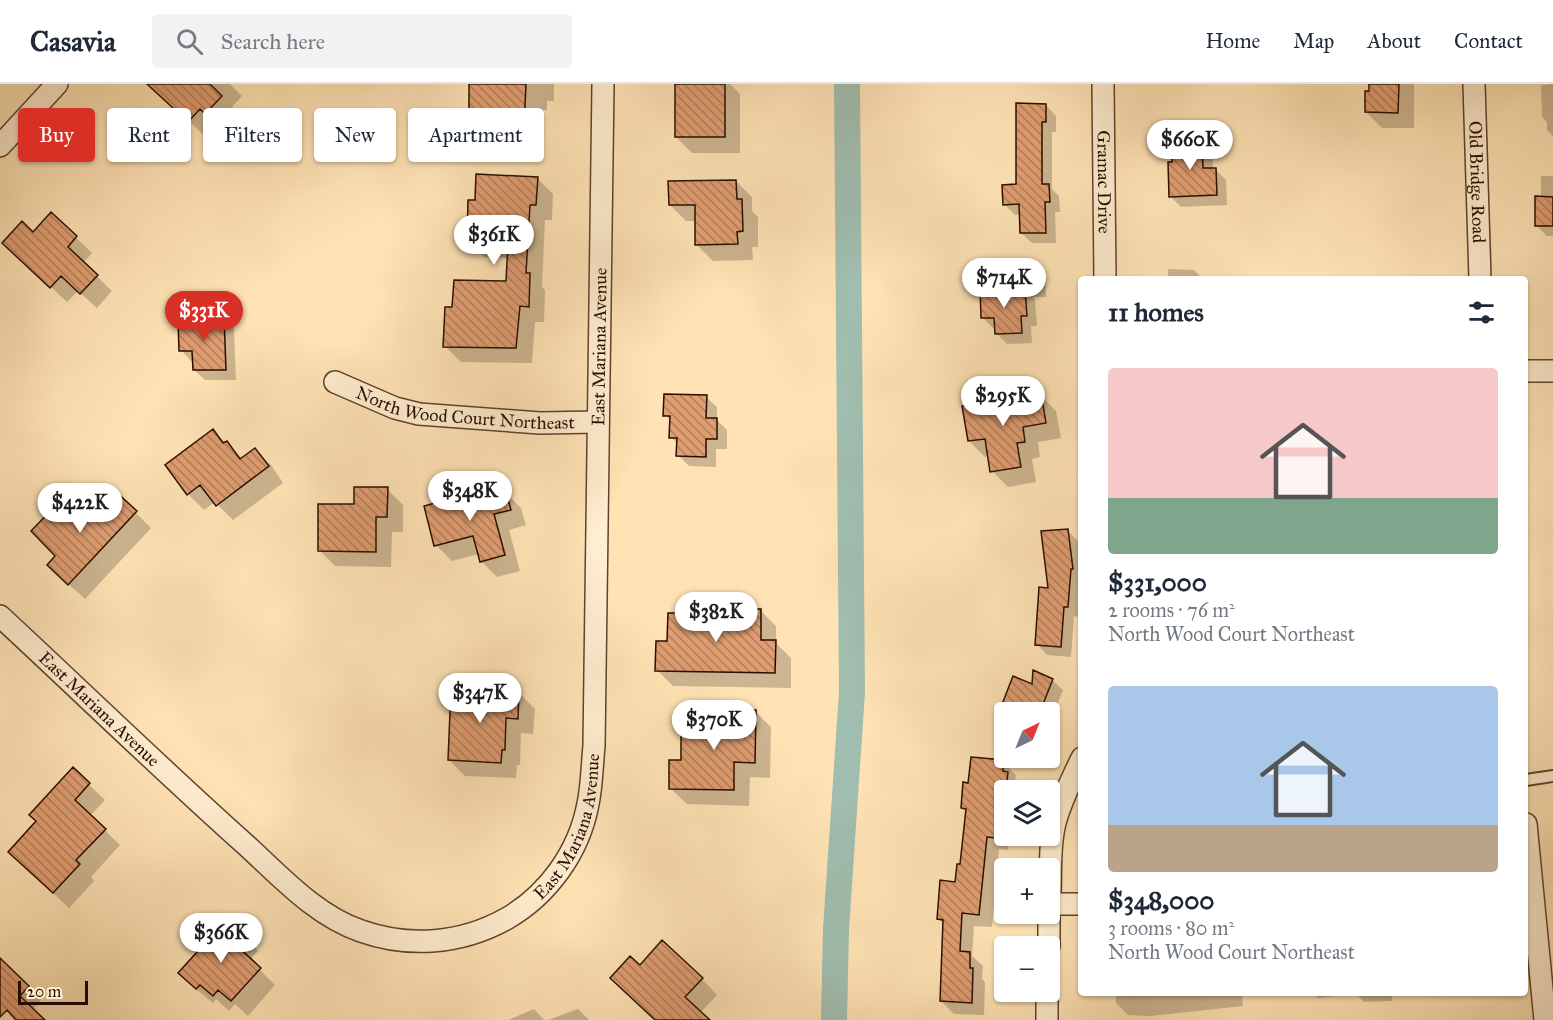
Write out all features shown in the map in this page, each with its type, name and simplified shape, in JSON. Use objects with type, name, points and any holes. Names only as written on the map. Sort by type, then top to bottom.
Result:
[{"type":"street","points":[[0,146],[57,84]]},
{"type":"street","name":"East Mariana Avenue","points":[[0,615],[225,826],[311,903],[332,917],[359,931],[388,939],[413,942],[439,941],[465,936],[492,927],[516,913],[537,896],[554,878],[568,857],[580,831],[588,804],[595,719],[603,84]]},
{"type":"street","name":"Gramac Drive","points":[[1103,84],[1105,276]]},
{"type":"street","name":"Old Bridge Road","points":[[1474,84],[1480,276]]},
{"type":"street","points":[[1528,371],[1553,370]]},
{"type":"street","name":"North Wood Court Northeast","points":[[335,382],[366,397],[419,414],[540,423],[598,422]]},
{"type":"street","points":[[1051,858],[1055,824],[1078,767]]},
{"type":"street","points":[[1528,868],[1545,1020]]},
{"type":"street","points":[[1060,904],[1078,904]]},
{"type":"street","points":[[1047,1002],[1047,1020]]},
{"type":"lane","points":[[1528,780],[1553,776]]},
{"type":"building","points":[[147,84],[210,84],[222,96],[211,108],[203,108],[203,112],[200,109],[191,119],[191,108],[173,108]]},
{"type":"building","points":[[469,84],[526,84],[525,108],[469,108]]},
{"type":"building","points":[[675,84],[725,84],[725,137],[675,137]]},
{"type":"building","points":[[1369,84],[1399,84],[1398,113],[1365,112],[1365,91],[1369,91]]},
{"type":"building","points":[[1016,103],[1046,104],[1046,122],[1042,122],[1042,184],[1049,184],[1050,202],[1045,202],[1046,233],[1020,233],[1019,204],[1003,205],[1002,185],[1016,184]]},
{"type":"building","points":[[1172,140],[1202,140],[1203,168],[1216,168],[1217,195],[1169,197],[1168,162],[1172,162]]},
{"type":"building","points":[[476,174],[538,177],[536,205],[530,205],[526,273],[530,273],[529,307],[520,306],[516,348],[443,347],[445,307],[452,307],[454,280],[506,281],[508,243],[467,241],[468,200],[475,200]]},
{"type":"building","points":[[736,180],[737,199],[742,199],[743,231],[737,232],[738,244],[695,245],[695,205],[669,205],[668,181]]},
{"type":"building","points":[[1535,196],[1553,197],[1553,226],[1535,226]]},
{"type":"building","points":[[51,212],[77,236],[68,247],[98,275],[80,294],[61,276],[50,288],[2,243],[22,221],[33,232]]},
{"type":"building","points":[[1036,266],[1036,287],[1008,288],[1008,267]]},
{"type":"building","points":[[1025,288],[1027,316],[1021,316],[1022,333],[995,334],[994,318],[981,318],[980,289]]},
{"type":"building","points":[[224,317],[226,370],[193,370],[192,351],[179,351],[178,318]]},
{"type":"building","points":[[1041,393],[1046,423],[1023,427],[1025,442],[1017,443],[1021,467],[990,472],[985,439],[968,441],[962,406]]},
{"type":"building","points":[[664,394],[707,395],[706,418],[717,418],[717,439],[706,439],[706,457],[676,456],[677,438],[669,438],[670,416],[663,416]]},
{"type":"building","points":[[213,429],[223,443],[227,441],[240,459],[255,448],[269,466],[216,506],[200,485],[187,495],[165,465]]},
{"type":"building","points":[[354,487],[388,487],[387,517],[376,517],[376,552],[318,551],[318,504],[354,504]]},
{"type":"building","points":[[483,490],[485,496],[506,491],[511,510],[494,514],[505,555],[480,562],[473,536],[434,546],[424,506]]},
{"type":"building","points":[[116,492],[137,511],[68,585],[47,565],[55,556],[31,531],[62,499],[87,522]]},
{"type":"building","points":[[1068,529],[1073,569],[1071,569],[1068,607],[1064,607],[1061,647],[1035,645],[1039,587],[1048,588],[1041,531]]},
{"type":"building","points":[[691,608],[761,609],[761,640],[776,640],[775,673],[655,671],[656,641],[667,641],[668,613],[691,613]]},
{"type":"building","points":[[1033,670],[1053,679],[1044,702],[1003,702],[1013,676],[1032,684]]},
{"type":"building","points":[[451,688],[519,691],[518,719],[506,718],[505,750],[502,750],[501,763],[448,760]]},
{"type":"building","points":[[725,709],[756,710],[755,763],[734,762],[734,790],[669,789],[669,760],[681,760],[681,719],[725,720]]},
{"type":"building","points":[[971,757],[994,759],[994,768],[1003,768],[1003,771],[1008,772],[1007,780],[994,780],[994,838],[987,837],[979,915],[962,913],[960,951],[970,952],[970,968],[973,968],[972,1003],[940,1001],[943,920],[937,919],[940,880],[955,882],[957,864],[960,864],[966,809],[961,808],[963,782],[968,783]]},
{"type":"building","points":[[73,767],[90,783],[75,800],[106,829],[76,860],[80,864],[53,893],[8,852],[36,821],[29,815]]},
{"type":"building","points":[[227,919],[244,934],[235,944],[261,968],[231,1001],[218,990],[213,996],[200,985],[196,989],[178,973]]},
{"type":"building","points":[[662,940],[703,978],[685,997],[710,1020],[655,1020],[610,978],[630,956],[640,965]]},
{"type":"building","points":[[0,958],[29,986],[20,996],[45,1020],[16,1020],[7,1010],[0,1017]]},
{"type":"waterway","points":[[834,1020],[836,929],[852,692],[847,84]]}]
